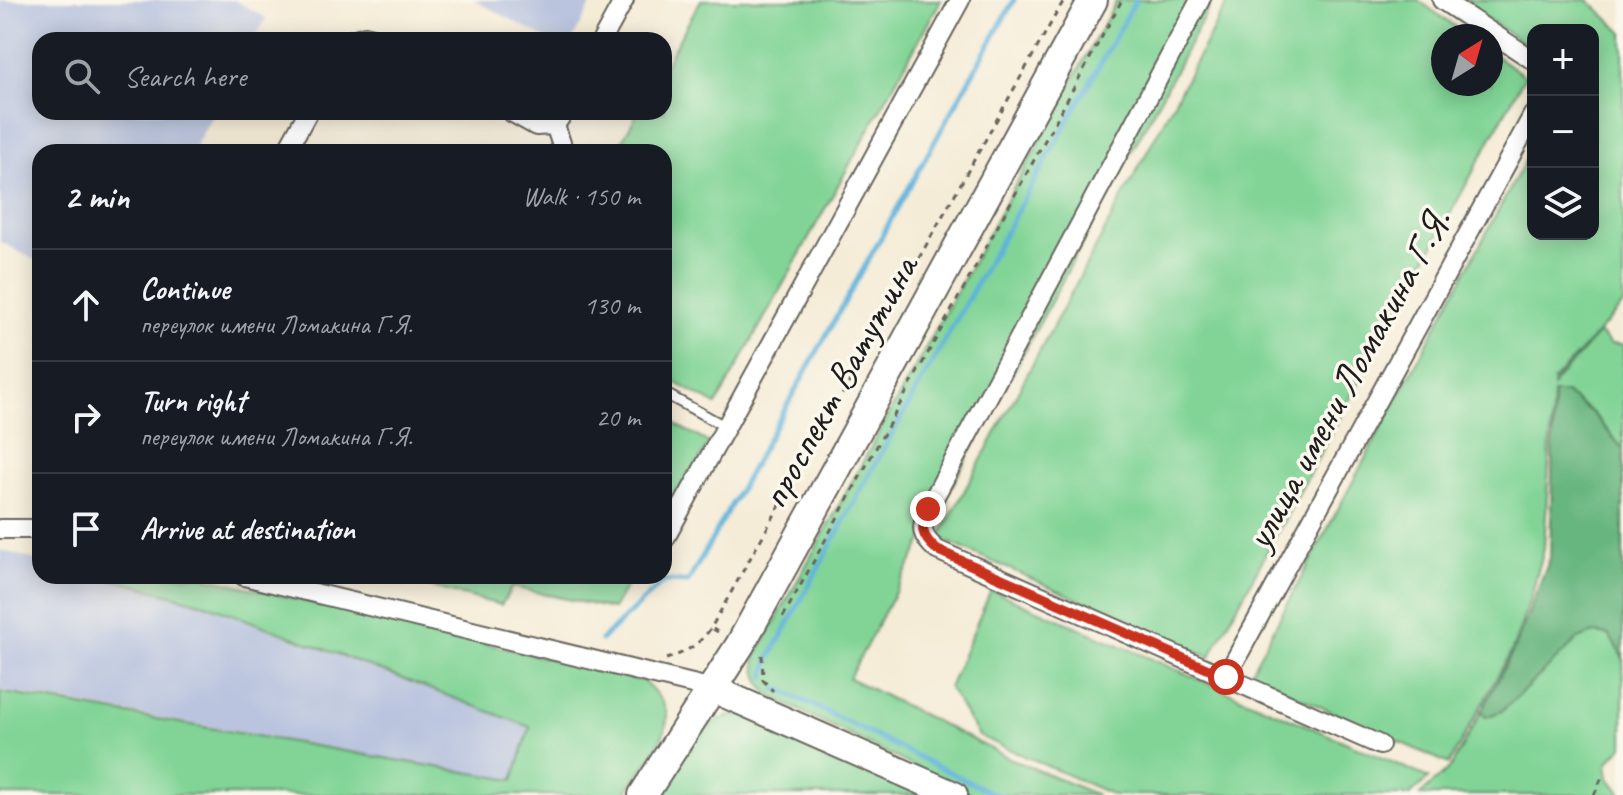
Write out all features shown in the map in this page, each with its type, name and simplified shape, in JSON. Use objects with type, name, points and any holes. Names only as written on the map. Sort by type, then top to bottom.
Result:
[{"type":"main road","name":"проспект Ватутина","points":[[643,795],[740,645],[1093,0]]},
{"type":"street","points":[[606,32],[624,0]]},
{"type":"street","points":[[672,525],[960,0]]},
{"type":"street","points":[[1200,0],[928,509],[922,524],[926,541],[937,550],[1380,745]]},
{"type":"street","points":[[1442,0],[1527,56]]},
{"type":"street","points":[[290,144],[304,120]]},
{"type":"street","points":[[525,120],[536,126],[557,120]]},
{"type":"street","points":[[560,120],[563,144]]},
{"type":"street","name":"улица имени Ломакина Г.Я.","points":[[1226,677],[1527,126]]},
{"type":"street","points":[[0,529],[32,529]]},
{"type":"street","points":[[277,584],[713,689],[954,795]]},
{"type":"lane","points":[[672,397],[726,427]]},
{"type":"path","points":[[718,632],[711,628],[1064,0]]},
{"type":"path","points":[[777,628],[1122,0]]},
{"type":"path","points":[[1594,795],[1603,775]]},
{"type":"shaded area","points":[[0,0],[234,0],[266,18],[258,32],[32,32],[32,120],[210,120],[196,144],[32,144],[32,259],[0,241]]},
{"type":"shaded area","points":[[474,0],[594,0],[576,32],[534,32]]},
{"type":"shaded area","points":[[0,550],[32,559],[32,584],[127,584],[204,605],[529,728],[513,779],[0,690]]},
{"type":"green space","points":[[701,0],[941,0],[716,405],[672,380],[672,144],[620,144],[634,120],[672,120],[672,52]]},
{"type":"green space","points":[[1117,0],[1213,0],[849,678],[1009,758],[1097,795],[972,795],[772,697],[759,679],[755,658]]},
{"type":"green space","points":[[1229,0],[1418,0],[1451,24],[1431,24],[1431,96],[1503,96],[1503,60],[1525,76],[1210,657],[939,538]]},
{"type":"green space","points":[[1459,0],[1588,0],[1623,33],[1623,305],[1553,381],[1553,388],[1599,333],[1610,344],[1623,345],[1623,449],[1593,413],[1566,393],[1553,393],[1544,549],[1531,597],[1512,650],[1449,764],[1249,675],[1527,157],[1527,240],[1599,240],[1599,24],[1527,24],[1527,45],[1503,29],[1503,24],[1495,24]]},
{"type":"green space","points":[[1554,393],[1566,393],[1593,414],[1623,449],[1623,658],[1609,635],[1594,633],[1578,639],[1502,711],[1486,717],[1481,712],[1515,647],[1550,558]]},
{"type":"green space","points":[[672,422],[709,443],[672,507]]},
{"type":"green space","points":[[130,584],[234,584],[643,681],[660,698],[667,714],[667,723],[660,742],[624,795],[0,795],[0,692],[513,780],[530,727],[205,604]]},
{"type":"green space","points":[[420,584],[627,584],[613,609],[512,587],[501,605]]},
{"type":"green space","points":[[991,590],[1429,778],[1410,795],[1113,795],[979,736],[949,688]]},
{"type":"green space","points":[[1594,633],[1609,635],[1623,658],[1623,746],[1607,763],[1609,778],[1622,795],[1420,795],[1451,767],[1481,712],[1486,717],[1502,711],[1578,639]]},
{"type":"green space","points":[[741,714],[930,795],[660,795],[683,758],[710,725]]},
{"type":"waterway","points":[[672,581],[688,582],[1014,0]]},
{"type":"waterway","points":[[765,677],[769,659],[860,491],[1136,0]]},
{"type":"waterway","points":[[601,640],[661,584]]},
{"type":"waterway","points":[[776,689],[996,795]]},
{"type":"route","points":[[928,509],[922,524],[926,541],[937,550],[1226,677]]}]
